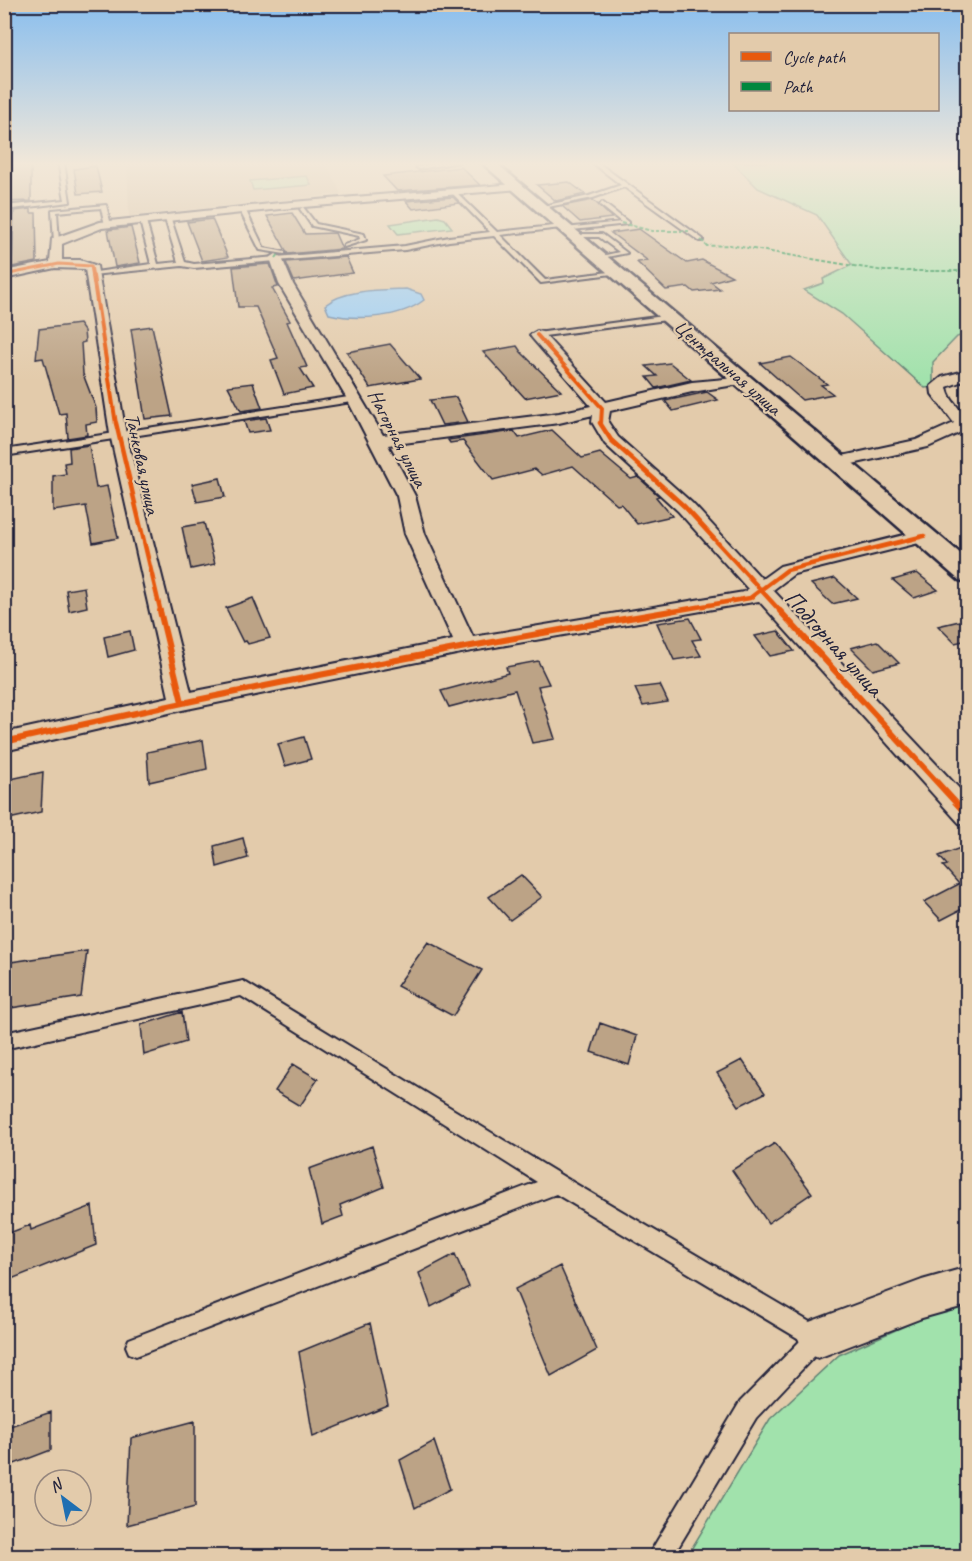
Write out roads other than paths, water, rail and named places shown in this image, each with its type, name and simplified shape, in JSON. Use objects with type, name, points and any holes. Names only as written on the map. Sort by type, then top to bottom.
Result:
[{"type":"street","points":[[56,265],[56,242],[78,235]]},
{"type":"street","name":"Центральная улица","points":[[571,235],[671,317],[968,574]]},
{"type":"street","name":"Нагорная улица","points":[[276,258],[286,284],[355,399],[406,496],[415,534],[466,645]]},
{"type":"street","points":[[4,275],[80,263],[91,266],[92,273]]},
{"type":"street","name":"Танковая улица","points":[[92,273],[118,434],[182,702]]},
{"type":"street","name":"Подгорная улица","points":[[537,335],[602,408],[600,422],[611,440],[685,507],[968,816]]},
{"type":"street","points":[[839,462],[908,448],[956,431],[963,424],[940,394],[939,386],[947,380],[968,374]]},
{"type":"street","points":[[378,441],[504,427],[602,408],[692,387],[742,380]]},
{"type":"street","points":[[4,742],[182,702],[466,645],[750,598],[760,588],[787,570],[924,536]]},
{"type":"street","points":[[818,1338],[922,1299],[968,1286]]},
{"type":"lane","points":[[56,235],[56,242]]},
{"type":"lane","points":[[147,235],[155,266]]},
{"type":"lane","points":[[173,235],[182,264]]},
{"type":"lane","points":[[255,235],[262,249],[279,254],[339,247],[363,240],[360,235]]},
{"type":"lane","points":[[92,273],[155,266],[182,264],[195,266],[405,248],[449,239],[487,235]]},
{"type":"lane","points":[[496,235],[543,282],[617,273]]},
{"type":"lane","points":[[694,235],[701,240]]},
{"type":"lane","points":[[537,335],[671,317]]},
{"type":"lane","points":[[4,453],[355,399]]},
{"type":"lane","points":[[4,1041],[243,988],[557,1184],[818,1338],[748,1410],[660,1557]]},
{"type":"lane","points":[[136,1346],[557,1184]]},
{"type":"water","points":[[406,289],[421,294],[424,300],[403,311],[391,314],[365,317],[340,316],[329,314],[325,305],[353,293]]}]
